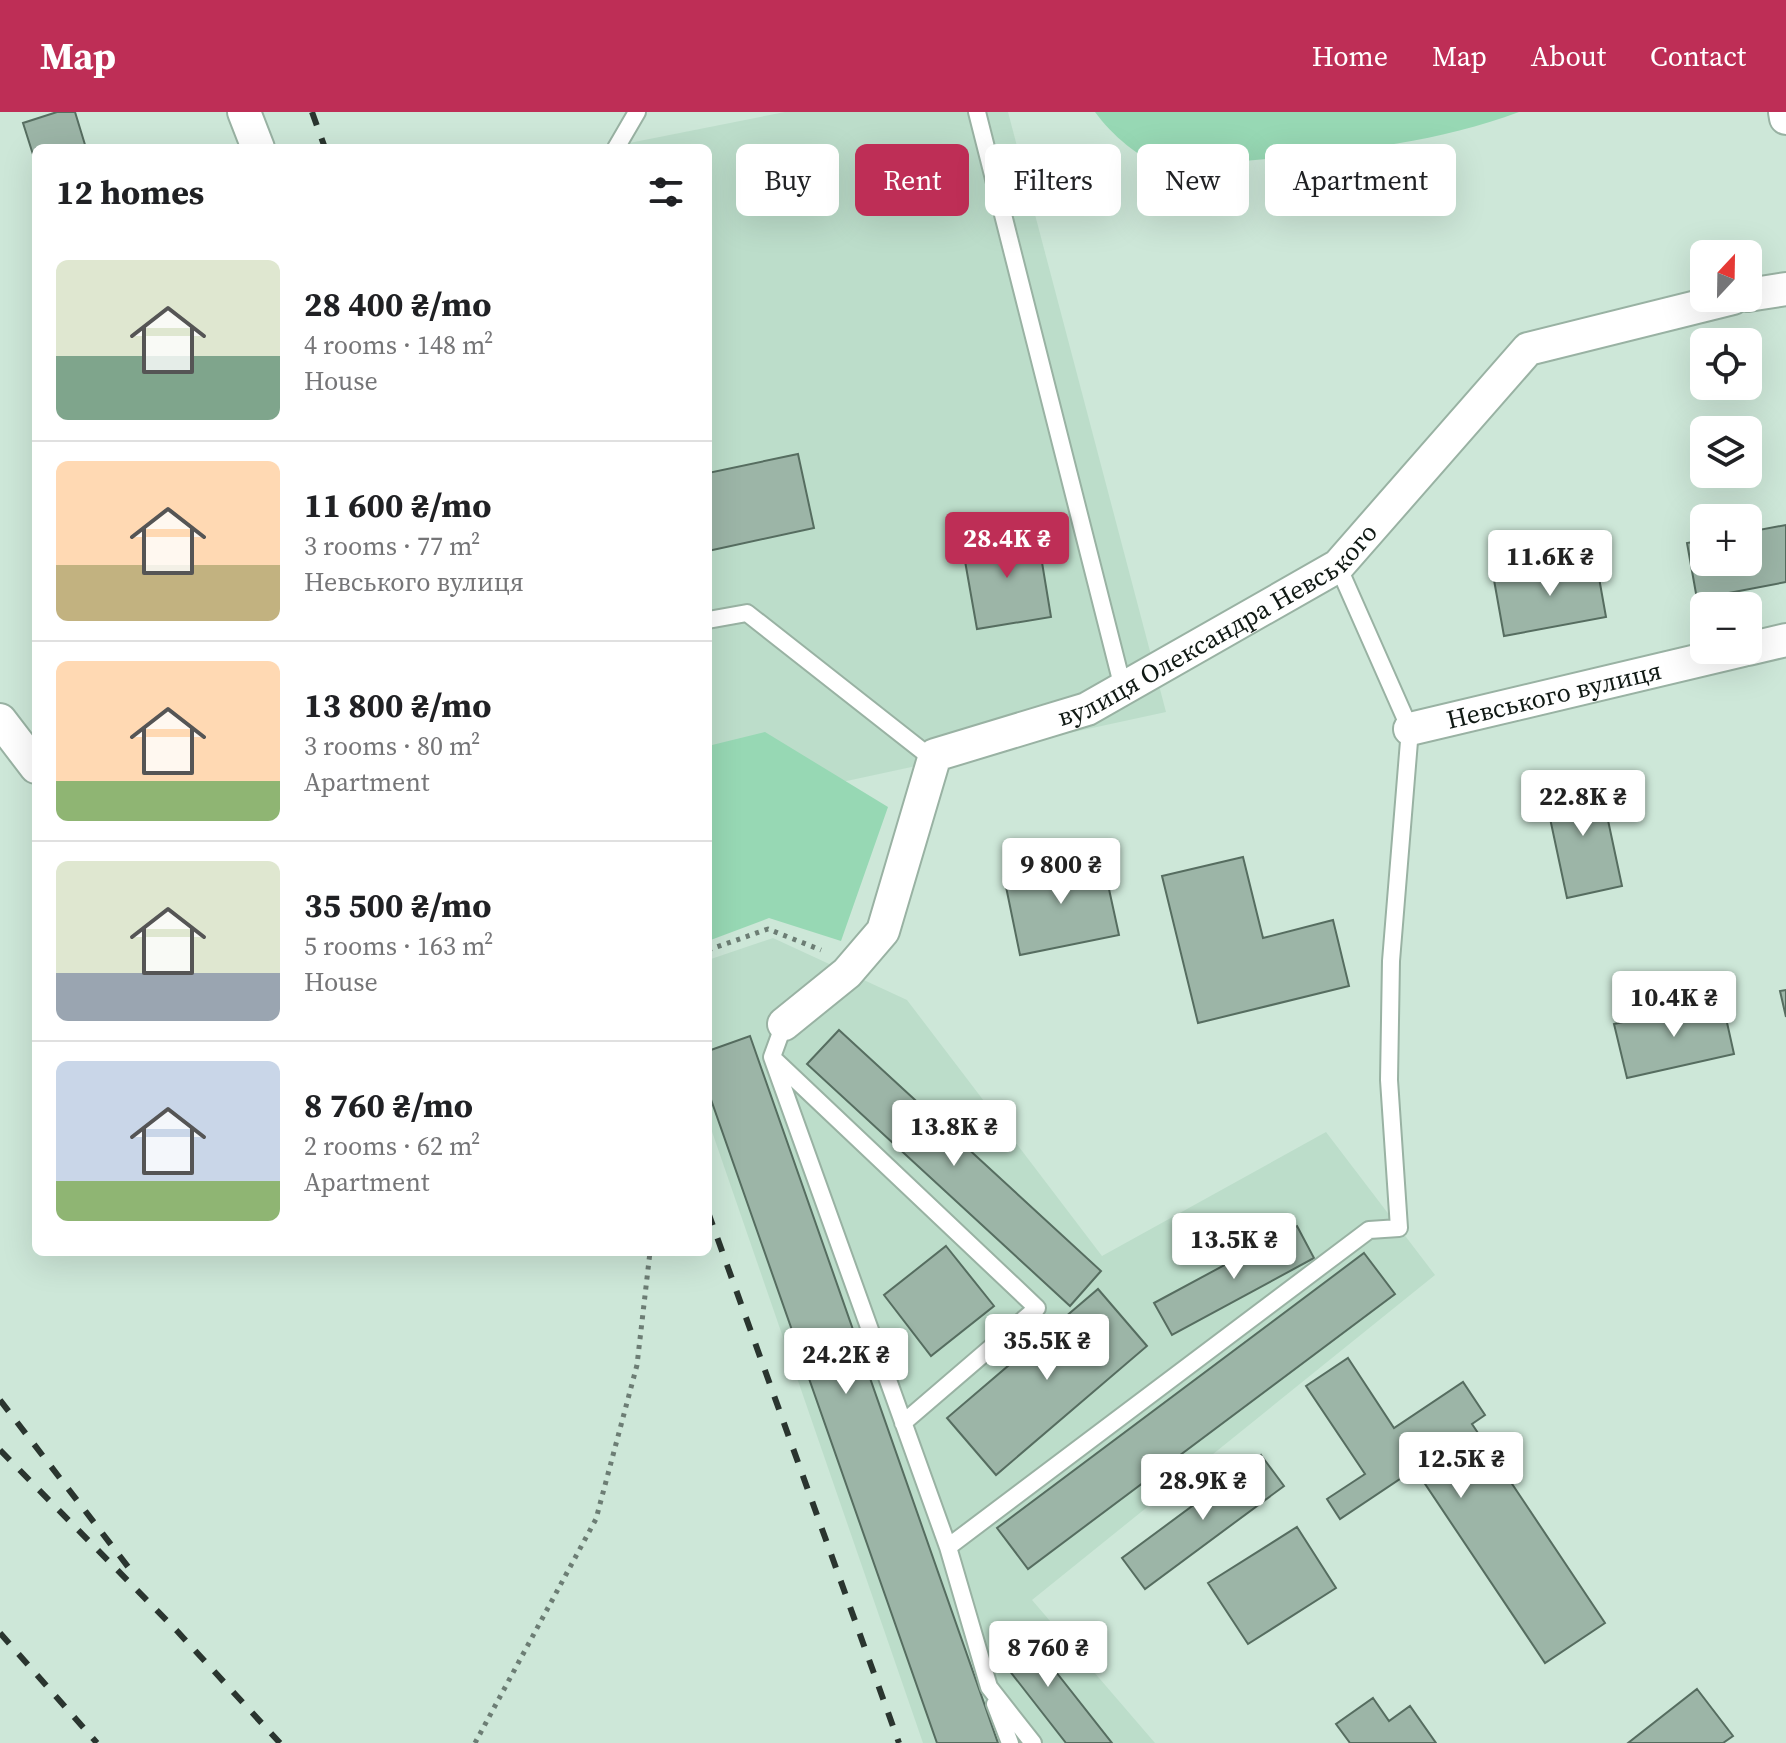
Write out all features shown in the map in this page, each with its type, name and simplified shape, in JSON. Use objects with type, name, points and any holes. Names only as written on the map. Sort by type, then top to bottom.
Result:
[{"type":"street","points":[[244,112],[256,144]]},
{"type":"street","points":[[1785,112],[1786,118]]},
{"type":"street","points":[[1762,293],[1786,289]]},
{"type":"street","name":"вулиця Олександра Невського","points":[[934,760],[935,755],[1087,709],[1338,566],[1528,349],[1690,309]]},
{"type":"street","name":"Невського вулиця","points":[[1762,645],[1786,640]]},
{"type":"street","name":"Невського вулиця","points":[[1410,729],[1690,662]]},
{"type":"street","points":[[0,720],[32,762]]},
{"type":"street","points":[[784,1024],[856,963],[883,931],[934,760]]},
{"type":"lane","points":[[618,144],[637,112]]},
{"type":"lane","points":[[977,112],[1123,688]]},
{"type":"lane","points":[[948,1547],[1369,1230],[1399,1228],[1389,1080],[1391,961],[1410,729],[1338,566]]},
{"type":"lane","points":[[712,619],[747,613],[934,760]]},
{"type":"lane","points":[[784,1024],[772,1057],[948,1547],[989,1687],[1010,1743]]},
{"type":"lane","points":[[772,1057],[1037,1308],[903,1423]]},
{"type":"lane","points":[[989,1687],[1033,1743]]},
{"type":"path","points":[[712,949],[768,929],[856,963]]},
{"type":"path","points":[[475,1743],[596,1519],[637,1365],[650,1256]]},
{"type":"shaded area","points":[[785,112],[1008,112],[1016,144],[985,144],[985,216],[1035,216],[1166,712],[712,810],[712,144],[624,144]]},
{"type":"shaded area","points":[[773,938],[907,1000],[1102,1256],[1326,1132],[1435,1275],[1032,1600],[1155,1743],[923,1743],[712,1132],[712,959]]},
{"type":"green space","points":[[1095,112],[1519,112],[1484,124],[1392,144],[1265,144],[1265,159],[1249,161],[1249,144],[1137,144],[1137,153],[1109,129]]},
{"type":"green space","points":[[765,732],[888,807],[841,941],[769,918],[712,939],[712,745]]},
{"type":"building","points":[[57,112],[75,112],[85,144],[32,144],[32,151],[23,123]]},
{"type":"building","points":[[798,454],[814,528],[712,550],[712,472]]},
{"type":"building","points":[[1786,525],[1786,582],[1734,592],[1696,592],[1693,576],[1762,576],[1762,529]]},
{"type":"building","points":[[1037,532],[1051,617],[977,629],[962,544]]},
{"type":"building","points":[[1596,561],[1606,617],[1504,636],[1494,580]]},
{"type":"building","points":[[1599,778],[1622,886],[1567,898],[1544,790]]},
{"type":"building","points":[[1102,857],[1119,935],[1020,955],[1004,877]]},
{"type":"building","points":[[1243,857],[1263,938],[1333,920],[1349,986],[1198,1023],[1162,876]]},
{"type":"building","points":[[1786,990],[1786,1017],[1780,991]]},
{"type":"building","points":[[1722,1000],[1734,1054],[1627,1078],[1614,1024]]},
{"type":"building","points":[[839,1030],[1101,1271],[1070,1306],[807,1064]]},
{"type":"building","points":[[750,1036],[998,1743],[937,1743],[712,1102],[712,1050]]},
{"type":"building","points":[[1297,1226],[1314,1258],[1172,1335],[1154,1303]]},
{"type":"building","points":[[946,1246],[994,1306],[931,1356],[884,1295]]},
{"type":"building","points":[[1364,1253],[1395,1294],[1028,1569],[997,1528]]},
{"type":"building","points":[[1098,1289],[1147,1346],[996,1475],[947,1418]]},
{"type":"building","points":[[1348,1358],[1394,1428],[1463,1382],[1485,1415],[1472,1424],[1605,1623],[1545,1663],[1415,1469],[1340,1519],[1327,1499],[1365,1474],[1306,1386]]},
{"type":"building","points":[[1261,1455],[1284,1486],[1145,1589],[1122,1558]]},
{"type":"building","points":[[1297,1527],[1336,1588],[1248,1644],[1208,1583]]},
{"type":"building","points":[[1019,1625],[1112,1743],[1066,1743],[991,1647]]},
{"type":"building","points":[[1697,1689],[1733,1736],[1723,1743],[1628,1743]]},
{"type":"building","points":[[1373,1698],[1389,1721],[1410,1706],[1436,1743],[1350,1743],[1336,1724]]},
{"type":"railway","points":[[312,112],[324,144]]},
{"type":"railway","points":[[712,1223],[899,1743]]},
{"type":"railway","points":[[0,1400],[129,1568]]},
{"type":"railway","points":[[0,1450],[178,1632],[280,1743]]},
{"type":"railway","points":[[0,1633],[97,1743]]}]
